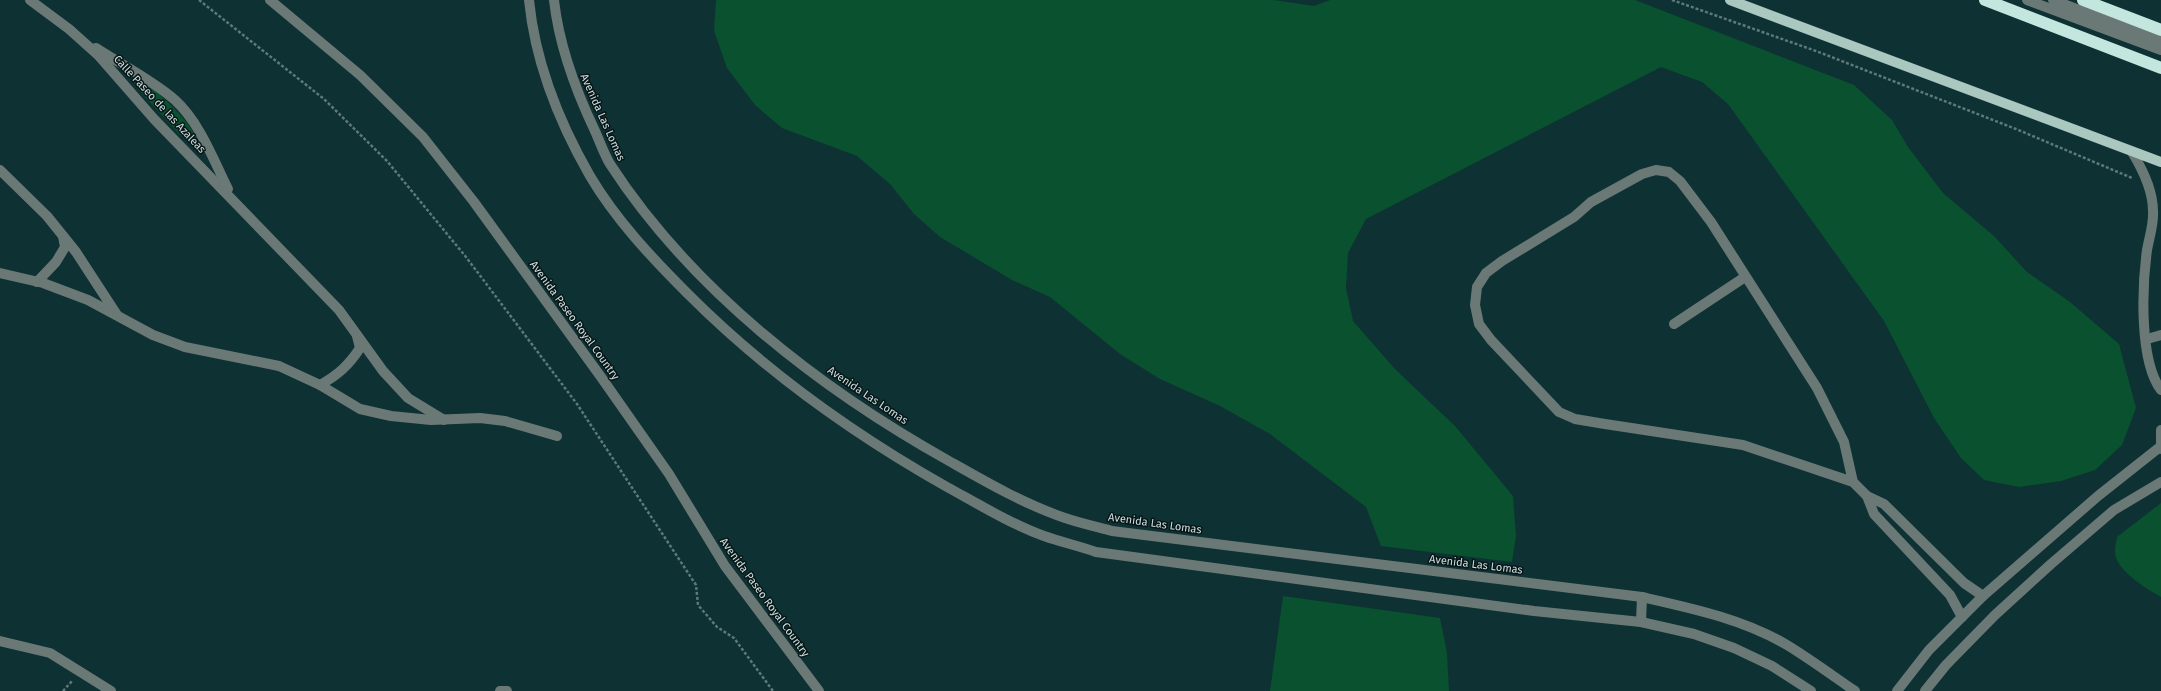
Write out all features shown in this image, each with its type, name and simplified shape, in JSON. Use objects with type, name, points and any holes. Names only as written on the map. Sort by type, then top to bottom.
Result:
[{"type":"highway","points":[[1985,0],[2161,68]]},
{"type":"highway","points":[[2083,0],[2161,30]]},
{"type":"main road","points":[[1730,0],[2161,162]]},
{"type":"street","name":"Calle Paseo de las Azaleas","points":[[30,0],[69,30],[98,55],[154,119],[339,310],[383,371],[408,398],[444,420]]},
{"type":"street","name":"Avenida Paseo Royal Country","points":[[270,0],[360,75],[423,137],[474,202],[584,352],[669,474],[725,566],[819,691]]},
{"type":"street","points":[[529,0],[531,22],[543,71],[567,131],[590,177],[628,230],[667,273],[716,322],[772,371],[843,423],[925,475],[978,504],[1043,536],[1096,552],[1534,611],[1641,622],[1694,634],[1734,648],[1772,666],[1811,691]]},
{"type":"street","name":"Avenida Las Lomas","points":[[554,0],[567,64],[609,162],[645,213],[685,258],[733,307],[787,353],[854,403],[926,448],[999,489],[1065,518],[1112,531],[1642,597],[1701,610],[1744,625],[1786,644],[1856,691]]},
{"type":"street","points":[[2027,0],[2161,50]]},
{"type":"street","points":[[2053,0],[2161,41]]},
{"type":"street","name":"Calle Paseo de las Azaleas","points":[[69,30],[152,84],[175,101],[194,124],[210,150],[232,198]]},
{"type":"street","points":[[2132,152],[2148,184],[2153,212],[2144,278],[2144,316],[2148,355],[2155,382],[2161,390]]},
{"type":"street","points":[[0,170],[47,216],[76,252],[119,317]]},
{"type":"street","points":[[1853,482],[1844,442],[1817,388],[1710,222],[1680,181],[1669,172],[1656,170],[1642,174],[1591,202],[1574,217],[1502,261],[1486,273],[1478,287],[1475,305],[1479,324],[1491,340],[1559,412],[1575,418],[1605,424],[1743,445],[1853,482],[1867,496],[1884,504],[1964,583],[1983,596]]},
{"type":"street","points":[[38,282],[56,262],[65,248],[63,236]]},
{"type":"street","points":[[0,273],[38,282],[88,300],[153,335],[185,347],[279,366],[320,385],[360,409],[391,416],[444,420],[480,418],[505,421],[557,436]]},
{"type":"street","points":[[1674,324],[1745,277]]},
{"type":"street","points":[[320,385],[336,376],[350,362],[360,348],[357,334]]},
{"type":"street","points":[[2147,339],[2161,335]]},
{"type":"street","points":[[1897,691],[1929,650],[1983,596],[2098,496],[2161,448],[2161,430]]},
{"type":"street","points":[[1925,691],[1957,654],[2050,564],[2114,510],[2161,482]]},
{"type":"street","points":[[1867,496],[1874,514],[1950,595],[1962,617]]},
{"type":"street","points":[[1641,622],[1642,597]]},
{"type":"street","points":[[0,641],[50,653],[111,691]]},
{"type":"street","points":[[500,691],[506,691]]},
{"type":"path","points":[[199,0],[324,99],[387,161],[466,256],[577,404],[696,585],[698,605],[717,627],[734,638],[772,691]]},
{"type":"path","points":[[1672,0],[1816,51],[2016,129],[2148,184]]},
{"type":"green space","points":[[716,0],[1274,0],[1314,6],[1330,0],[1635,0],[1854,85],[1892,120],[1908,147],[1943,193],[1994,236],[2027,272],[2070,302],[2119,344],[2136,408],[2122,445],[2095,470],[2061,481],[2019,487],[1984,480],[1961,458],[1934,418],[1884,321],[1728,104],[1702,82],[1661,67],[1366,219],[1348,253],[1346,288],[1353,321],[1395,369],[1455,426],[1513,496],[1516,536],[1512,562],[1381,546],[1366,507],[1270,434],[1220,406],[1160,379],[1120,354],[1050,297],[1012,280],[940,237],[914,214],[890,184],[857,156],[782,128],[755,105],[727,68],[714,31]]},
{"type":"green space","points":[[136,81],[154,91],[174,108],[190,128],[200,146],[196,147],[178,133],[138,89],[135,83]]},
{"type":"green space","points":[[2161,503],[2161,597],[2140,584],[2120,566],[2116,559],[2115,546],[2117,537]]},
{"type":"green space","points":[[1283,596],[1440,618],[1447,653],[1449,691],[1270,691]]}]
